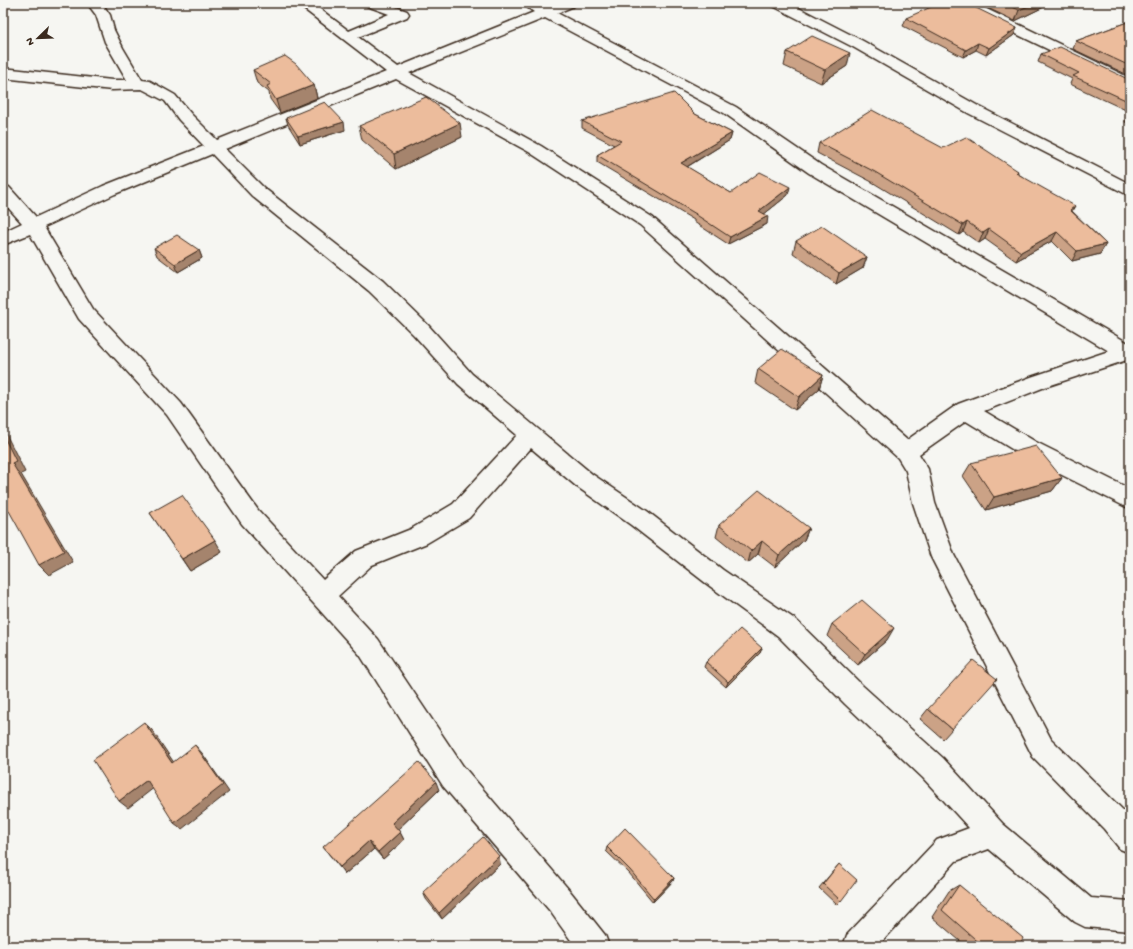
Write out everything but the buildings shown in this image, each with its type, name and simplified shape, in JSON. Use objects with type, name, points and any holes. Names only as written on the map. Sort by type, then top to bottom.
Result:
[{"type":"street","points":[[94,3],[104,13],[106,28],[120,58],[137,84]]},
{"type":"street","points":[[303,3],[395,72],[535,149],[646,222],[906,452],[918,469],[924,503],[943,557],[1042,748],[1114,819],[1130,839]]},
{"type":"street","points":[[347,37],[402,14],[372,3]]},
{"type":"street","points":[[528,3],[730,110],[815,169],[1128,351]]},
{"type":"street","points":[[3,239],[34,226],[109,190],[395,72],[569,3]]},
{"type":"street","points":[[778,3],[858,44],[974,110],[1130,191]]},
{"type":"street","points":[[963,3],[1130,84]]},
{"type":"street","points":[[3,73],[112,85],[145,84],[170,98],[185,117],[258,192],[376,286],[421,330],[465,379],[530,435],[584,480],[640,518],[715,577],[787,628],[854,695],[933,768],[993,834],[1085,912],[1130,916]]},
{"type":"street","points":[[3,191],[34,226],[86,314],[174,409],[250,517],[370,647],[453,776],[560,901],[594,946]]},
{"type":"street","points":[[906,452],[965,410],[1038,382],[1128,351]]},
{"type":"street","points":[[965,410],[1028,448],[1130,500]]},
{"type":"street","points":[[322,594],[364,558],[419,536],[462,511],[530,435]]},
{"type":"street","points":[[858,946],[947,850],[993,834]]}]
